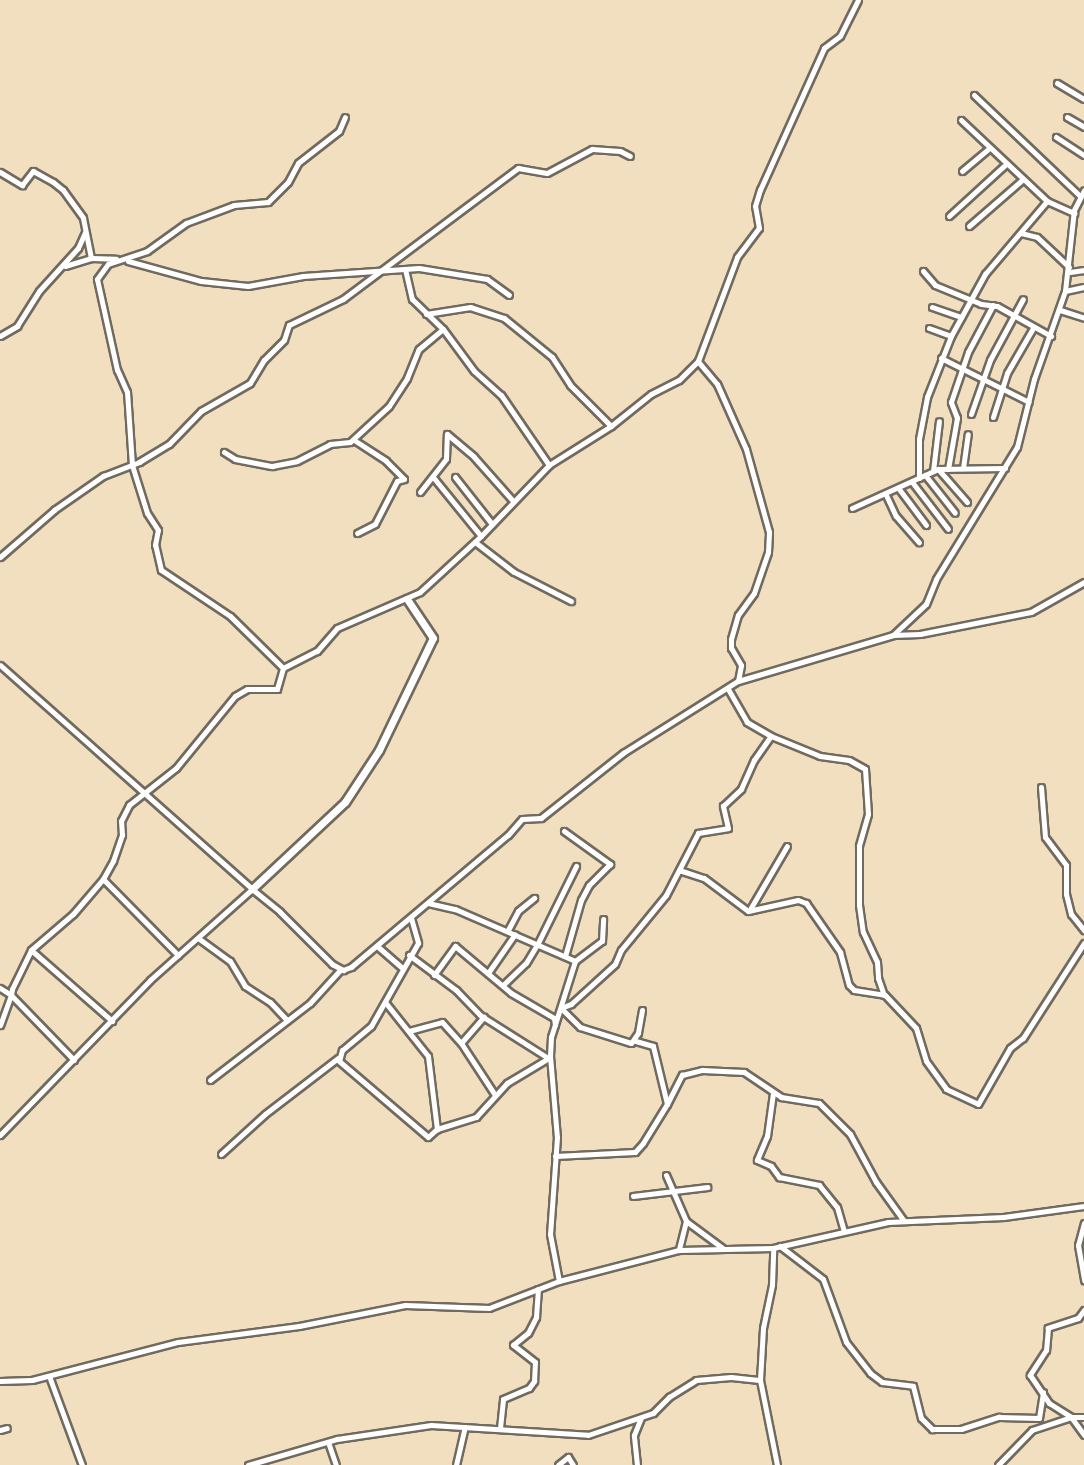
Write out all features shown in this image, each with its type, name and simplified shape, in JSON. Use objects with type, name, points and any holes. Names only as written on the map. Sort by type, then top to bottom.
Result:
[{"type":"street","points":[[0,1025],[31,950],[74,914],[103,879],[122,835],[121,821],[129,805],[176,768],[235,696],[247,689],[277,689],[283,668],[317,651],[337,628],[367,617],[384,605],[407,599],[475,542],[549,465],[611,426],[651,394],[679,380],[698,361],[737,257],[759,228],[755,206],[760,190],[824,48],[840,36],[858,0]]},
{"type":"street","points":[[1057,83],[1084,99]]},
{"type":"street","points":[[893,635],[926,604],[936,579],[1017,447],[1065,291],[1070,269],[1074,213],[1082,192],[974,95]]},
{"type":"street","points":[[283,668],[230,616],[161,570],[155,546],[158,530],[147,513],[132,465],[127,392],[117,370],[97,279],[101,269],[118,260],[147,252],[186,223],[234,205],[268,202],[288,182],[298,164],[339,131],[345,117]]},
{"type":"street","points":[[1067,117],[1084,127]]},
{"type":"street","points":[[961,120],[988,148],[1047,201],[1074,213]]},
{"type":"street","points":[[1056,137],[1084,155]]},
{"type":"street","points":[[962,171],[988,148]]},
{"type":"street","points":[[0,557],[54,510],[103,476],[132,465],[169,444],[201,411],[250,383],[264,360],[284,340],[290,325],[343,299],[518,168],[547,173],[592,149],[620,151],[630,156]]},
{"type":"street","points":[[949,216],[1006,164]]},
{"type":"street","points":[[0,172],[22,185],[33,171],[63,190],[83,218],[91,258]]},
{"type":"street","points":[[969,226],[1022,180]]},
{"type":"street","points":[[955,513],[922,477],[921,423],[941,358],[970,300],[985,274],[1047,201]]},
{"type":"street","points":[[0,336],[17,326],[39,291],[63,267],[85,231]]},
{"type":"street","points":[[1021,233],[1037,237],[1070,269],[1084,270]]},
{"type":"street","points":[[63,267],[91,258],[118,260],[146,263],[201,281],[248,286],[303,276],[375,273],[419,267],[483,278],[509,295]]},
{"type":"street","points":[[405,269],[412,299],[443,329],[474,371],[501,395],[549,465]]},
{"type":"street","points":[[923,271],[935,285],[970,300],[993,305],[1051,336]]},
{"type":"street","points":[[1065,291],[1084,287]]},
{"type":"street","points":[[971,414],[982,379],[1023,299]]},
{"type":"street","points":[[948,469],[957,418],[951,402],[962,369],[993,305]]},
{"type":"street","points":[[426,314],[470,307],[504,318],[552,357],[570,385],[611,426]]},
{"type":"street","points":[[932,307],[961,317]]},
{"type":"street","points":[[1060,310],[1084,318]]},
{"type":"street","points":[[929,328],[951,336]]},
{"type":"street","points":[[993,417],[1002,390],[1033,328]]},
{"type":"street","points":[[224,452],[235,459],[272,466],[354,440],[389,406],[407,378],[419,349],[443,329]]},
{"type":"street","points":[[941,358],[1029,402]]},
{"type":"street","points":[[698,361],[720,391],[746,449],[770,532],[768,552],[754,593],[738,615],[731,639],[731,648],[741,665],[738,681]]},
{"type":"street","points":[[939,421],[936,470],[967,501]]},
{"type":"street","points":[[420,492],[446,459],[447,434],[474,457],[513,501]]},
{"type":"street","points":[[963,468],[968,434]]},
{"type":"street","points":[[354,440],[386,461],[404,479],[397,481],[375,524],[357,533]]},
{"type":"street","points":[[852,508],[886,495],[936,470],[1005,468]]},
{"type":"street","points":[[433,477],[481,536]]},
{"type":"street","points":[[455,477],[492,524]]},
{"type":"street","points":[[912,482],[948,529]]},
{"type":"street","points":[[899,489],[926,525]]},
{"type":"street","points":[[886,495],[896,516],[920,542]]},
{"type":"street","points":[[475,542],[514,572],[571,601]]},
{"type":"street","points":[[210,1080],[322,992],[341,969],[351,967],[411,918],[522,819],[541,819],[623,753],[738,681],[893,635],[920,634],[1032,612],[1084,582]]},
{"type":"street","points":[[0,1135],[178,955],[345,802],[379,750],[433,638],[407,599]]},
{"type":"street","points":[[0,665],[341,969]]},
{"type":"street","points":[[728,689],[747,723],[771,736],[820,756],[849,760],[866,769],[868,814],[859,846],[859,905],[863,932],[877,962],[878,978],[885,995],[916,1028],[926,1061],[946,1089],[978,1104],[1010,1048],[1023,1038],[1084,943]]},
{"type":"street","points":[[561,1008],[610,970],[666,896],[698,833],[726,831],[728,824],[723,806],[741,789],[753,760],[771,736]]},
{"type":"street","points":[[1041,787],[1045,837],[1066,865],[1066,894],[1071,914],[1084,930]]},
{"type":"street","points":[[564,831],[610,864],[589,885],[581,900],[565,956]]},
{"type":"street","points":[[749,911],[787,846]]},
{"type":"street","points":[[503,984],[526,963],[576,866]]},
{"type":"street","points":[[679,870],[704,878],[749,911],[802,900],[840,952],[854,990],[885,995]]},
{"type":"street","points":[[103,879],[178,955]]},
{"type":"street","points":[[508,930],[518,911],[534,898]]},
{"type":"street","points":[[428,903],[455,909],[508,930],[575,961]]},
{"type":"street","points":[[221,1154],[265,1114],[338,1058],[354,1038],[371,1026],[401,967],[419,940],[411,918]]},
{"type":"street","points":[[559,1281],[550,1234],[555,1156],[555,1090],[549,1058],[555,1026],[575,961],[602,941],[603,919]]},
{"type":"street","points":[[488,973],[515,934]]},
{"type":"street","points":[[198,938],[230,961],[245,986],[270,1002],[287,1020]]},
{"type":"street","points":[[376,946],[401,967]]},
{"type":"street","points":[[434,975],[454,946],[526,1003],[554,1018],[555,1026]]},
{"type":"street","points":[[31,950],[112,1021]]},
{"type":"street","points":[[409,955],[484,1017],[549,1058]]},
{"type":"street","points":[[0,988],[11,995],[74,1060]]},
{"type":"street","points":[[385,1002],[428,1056],[437,1129]]},
{"type":"street","points":[[561,1008],[580,1027],[653,1046],[667,1104]]},
{"type":"street","points":[[635,1041],[642,1010]]},
{"type":"street","points":[[461,1043],[484,1017]]},
{"type":"street","points":[[409,1031],[442,1022],[461,1043],[495,1095]]},
{"type":"street","points":[[338,1058],[428,1137],[437,1129],[476,1118],[495,1095],[549,1058]]},
{"type":"street","points":[[555,1156],[635,1152],[667,1104],[682,1076],[702,1070],[744,1072],[773,1093],[812,1100],[832,1113],[850,1134],[876,1182],[904,1221]]},
{"type":"street","points":[[773,1093],[767,1136],[757,1160],[771,1166],[779,1177],[819,1185],[837,1207],[844,1231]]},
{"type":"street","points":[[666,1175],[686,1221],[724,1249]]},
{"type":"street","points":[[633,1196],[707,1187]]},
{"type":"street","points":[[0,1381],[49,1376],[178,1342],[299,1326],[405,1305],[489,1308],[559,1281],[678,1250],[773,1248],[844,1231],[904,1221],[1004,1217],[1084,1206]]},
{"type":"street","points":[[678,1250],[686,1221]]},
{"type":"street","points":[[1084,1223],[1078,1245],[1084,1280]]},
{"type":"street","points":[[780,1246],[823,1279],[846,1342],[870,1373],[882,1382],[913,1386],[921,1418],[932,1429],[961,1429],[999,1417],[1039,1418]]},
{"type":"street","points":[[773,1248],[772,1285],[763,1328],[760,1380],[777,1465]]},
{"type":"street","points":[[500,1428],[503,1399],[530,1388],[534,1381],[535,1362],[513,1345],[528,1332],[537,1317],[538,1289]]},
{"type":"street","points":[[1084,1310],[1078,1318],[1048,1328],[1046,1350],[1030,1375],[1031,1382],[1043,1392],[1059,1412],[1071,1417],[1084,1435]]},
{"type":"street","points":[[49,1376],[82,1465]]},
{"type":"street","points":[[248,1465],[328,1442],[415,1426],[500,1428],[588,1436],[653,1413],[669,1397],[696,1380],[731,1377],[760,1380]]},
{"type":"street","points":[[998,1465],[1032,1430],[1039,1418],[1043,1392]]},
{"type":"street","points":[[1032,1430],[1071,1417],[1084,1417]]},
{"type":"street","points":[[635,1463],[634,1435],[641,1418]]},
{"type":"street","points":[[456,1465],[465,1427]]},
{"type":"street","points":[[0,1430],[7,1428]]},
{"type":"street","points":[[328,1442],[336,1465]]},
{"type":"street","points":[[558,1465],[568,1457],[573,1465]]}]
